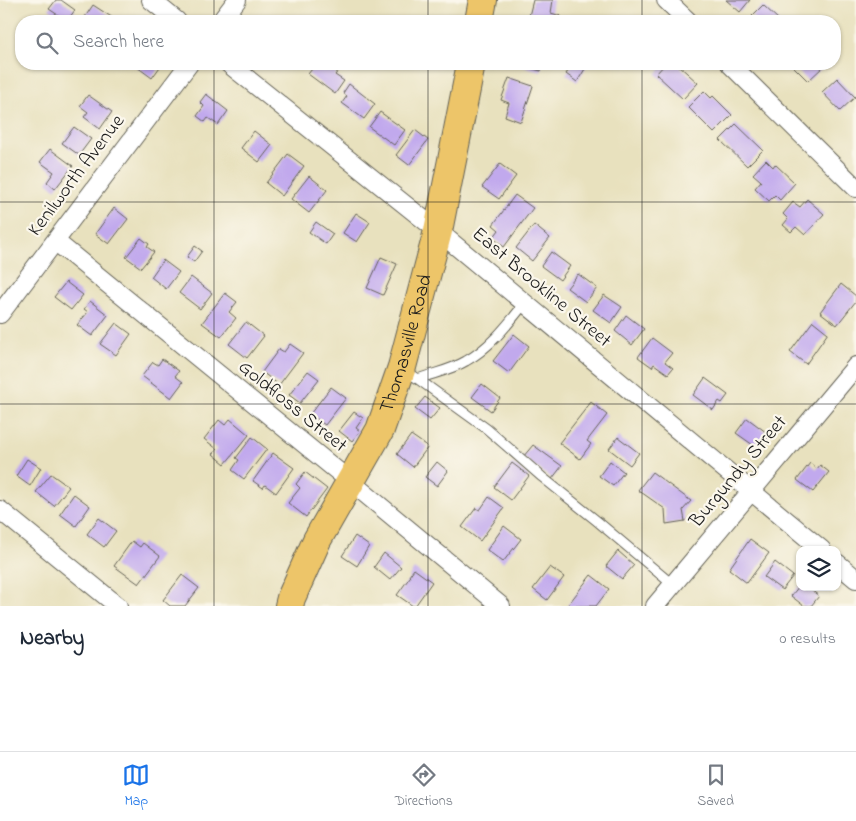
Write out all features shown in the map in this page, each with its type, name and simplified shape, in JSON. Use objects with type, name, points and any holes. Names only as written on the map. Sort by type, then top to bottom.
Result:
[{"type":"main road","points":[[480,15],[483,0]]},
{"type":"main road","name":"Thomasville Road","points":[[289,606],[317,540],[380,430],[410,373],[470,70]]},
{"type":"street","points":[[151,0],[170,15]]},
{"type":"street","points":[[226,15],[237,0]]},
{"type":"street","points":[[666,0],[682,15]]},
{"type":"street","name":"Kenilworth Avenue","points":[[0,314],[184,70]]},
{"type":"street","name":"East Brookline Street","points":[[237,70],[438,231],[817,546]]},
{"type":"street","points":[[736,70],[856,188]]},
{"type":"street","name":"Goldfloss Street","points":[[55,242],[501,606]]},
{"type":"street","name":"Burgundy Street","points":[[655,606],[856,366]]},
{"type":"street","points":[[0,510],[118,606]]},
{"type":"street","points":[[841,566],[856,579]]},
{"type":"lane","points":[[410,373],[448,369],[467,361],[500,333],[525,303]]},
{"type":"lane","points":[[410,373],[487,428],[542,477],[673,585]]},
{"type":"building","points":[[56,0],[61,0],[75,10],[71,15],[58,15],[49,9]]},
{"type":"building","points":[[533,0],[553,0],[551,13],[558,15],[529,15]]},
{"type":"building","points":[[726,0],[750,0],[740,12]]},
{"type":"building","points":[[93,5],[108,15],[86,15]]},
{"type":"building","points":[[763,5],[774,15],[753,15]]},
{"type":"building","points":[[141,70],[158,70],[152,78]]},
{"type":"building","points":[[311,70],[339,70],[335,75],[344,81],[335,94],[308,74]]},
{"type":"building","points":[[569,70],[584,70],[577,82],[566,74]]},
{"type":"building","points":[[660,70],[684,70],[698,83],[683,99],[656,74]]},
{"type":"building","points":[[797,70],[820,70],[808,81]]},
{"type":"building","points":[[509,78],[533,86],[521,122],[505,116],[509,103],[501,100]]},
{"type":"building","points":[[837,78],[855,97],[840,111],[822,92]]},
{"type":"building","points":[[349,84],[375,104],[364,119],[342,103],[347,96],[343,93]]},
{"type":"building","points":[[704,91],[711,98],[713,96],[732,115],[714,133],[688,107]]},
{"type":"building","points":[[206,94],[228,111],[218,125],[208,118],[205,122],[197,116],[204,106],[200,102]]},
{"type":"building","points":[[88,95],[112,112],[100,129],[84,117],[88,112],[80,106]]},
{"type":"building","points":[[380,112],[405,130],[394,145],[369,127]]},
{"type":"building","points":[[736,124],[763,150],[747,166],[720,140]]},
{"type":"building","points":[[74,127],[91,139],[79,155],[62,143]]},
{"type":"building","points":[[415,130],[428,140],[409,165],[396,155]]},
{"type":"building","points":[[254,131],[272,145],[259,162],[241,148]]},
{"type":"building","points":[[50,149],[73,166],[55,189],[47,182],[54,172],[40,162]]},
{"type":"building","points":[[288,154],[304,166],[282,196],[266,183]]},
{"type":"building","points":[[766,160],[773,167],[775,164],[795,183],[780,200],[775,195],[769,201],[755,188],[761,181],[753,174]]},
{"type":"building","points":[[500,164],[516,176],[499,199],[482,187]]},
{"type":"building","points":[[309,176],[327,190],[309,213],[291,199]]},
{"type":"building","points":[[515,195],[533,208],[504,247],[493,238],[499,230],[493,225]]},
{"type":"building","points":[[807,199],[824,214],[805,235],[796,227],[791,232],[783,225],[788,219],[783,214],[793,202],[800,207]]},
{"type":"building","points":[[114,208],[128,219],[109,244],[95,234]]},
{"type":"building","points":[[356,213],[370,222],[357,242],[343,233]]},
{"type":"building","points":[[316,222],[333,234],[326,244],[309,232]]},
{"type":"building","points":[[534,225],[550,238],[532,261],[516,248]]},
{"type":"building","points":[[141,238],[149,244],[147,247],[154,252],[141,268],[126,257]]},
{"type":"building","points":[[195,246],[202,251],[194,262],[187,257]]},
{"type":"building","points":[[551,252],[570,266],[560,280],[541,266]]},
{"type":"building","points":[[381,257],[397,264],[383,295],[367,288]]},
{"type":"building","points":[[163,260],[179,272],[166,289],[151,277]]},
{"type":"building","points":[[578,274],[597,288],[586,302],[567,288]]},
{"type":"building","points":[[191,277],[212,293],[200,309],[179,293]]},
{"type":"building","points":[[66,282],[83,295],[71,310],[54,297]]},
{"type":"building","points":[[841,284],[856,296],[856,301],[837,325],[820,312]]},
{"type":"building","points":[[225,293],[237,302],[229,312],[236,318],[221,337],[202,323]]},
{"type":"building","points":[[604,295],[622,307],[611,323],[593,310]]},
{"type":"building","points":[[90,301],[108,315],[92,336],[77,325],[88,312],[84,309]]},
{"type":"building","points":[[626,315],[644,329],[632,345],[615,331]]},
{"type":"building","points":[[813,321],[828,333],[806,364],[790,352]]},
{"type":"building","points":[[246,322],[264,336],[247,358],[229,344]]},
{"type":"building","points":[[116,323],[131,334],[116,355],[100,344]]},
{"type":"building","points":[[514,334],[529,346],[509,373],[493,361]]},
{"type":"building","points":[[652,338],[672,353],[665,362],[673,368],[668,374],[654,364],[652,367],[638,357]]},
{"type":"building","points":[[290,344],[303,353],[279,385],[262,372],[279,349],[284,352]]},
{"type":"building","points":[[162,359],[179,371],[175,376],[183,382],[171,398],[142,376],[153,362],[158,365]]},
{"type":"building","points":[[308,371],[319,379],[300,403],[289,395]]},
{"type":"building","points":[[705,378],[728,395],[722,403],[719,401],[713,410],[693,395]]},
{"type":"building","points":[[482,384],[500,398],[491,411],[472,397]]},
{"type":"building","points":[[331,387],[346,398],[325,425],[310,414]]},
{"type":"building","points":[[425,397],[440,408],[430,420],[415,409]]},
{"type":"building","points":[[591,402],[607,415],[587,441],[591,444],[580,459],[559,443]]},
{"type":"building","points":[[354,412],[363,418],[356,428],[360,431],[352,441],[339,431]]},
{"type":"building","points":[[747,418],[770,435],[760,450],[736,433]]},
{"type":"building","points":[[230,419],[249,435],[225,464],[213,454],[217,449],[204,439],[219,420],[225,425]]},
{"type":"building","points":[[411,435],[428,447],[413,467],[397,454]]},
{"type":"building","points":[[252,437],[267,449],[244,479],[232,470],[239,460],[236,458]]},
{"type":"building","points":[[618,437],[639,453],[630,465],[609,449]]},
{"type":"building","points":[[533,445],[562,466],[552,479],[523,457]]},
{"type":"building","points":[[273,453],[294,468],[276,493],[265,485],[263,488],[253,481]]},
{"type":"building","points":[[27,459],[41,468],[30,486],[16,476]]},
{"type":"building","points":[[610,461],[624,472],[613,486],[599,476]]},
{"type":"building","points":[[437,462],[448,471],[437,486],[425,477]]},
{"type":"building","points":[[512,463],[529,476],[511,500],[494,487]]},
{"type":"building","points":[[810,463],[817,469],[820,465],[829,472],[813,492],[797,480]]},
{"type":"building","points":[[305,472],[327,489],[306,517],[288,503],[300,488],[296,484]]},
{"type":"building","points":[[652,472],[691,501],[683,510],[685,521],[666,524],[665,509],[638,490]]},
{"type":"building","points":[[51,474],[69,487],[54,506],[36,492]]},
{"type":"building","points":[[74,494],[90,506],[76,526],[60,514]]},
{"type":"building","points":[[489,497],[504,508],[480,541],[462,527],[476,508],[480,510]]},
{"type":"building","points":[[99,518],[116,531],[104,547],[87,534]]},
{"type":"building","points":[[504,526],[521,539],[503,562],[487,550]]},
{"type":"building","points":[[355,536],[369,546],[357,566],[342,556]]},
{"type":"building","points":[[750,539],[769,553],[747,583],[729,569]]},
{"type":"building","points":[[132,541],[140,547],[143,543],[160,556],[139,584],[114,566]]},
{"type":"building","points":[[618,551],[634,565],[622,579],[606,566]]},
{"type":"building","points":[[384,553],[401,567],[390,580],[374,567]]},
{"type":"building","points":[[775,562],[793,576],[782,590],[764,577]]},
{"type":"building","points":[[550,567],[564,577],[547,600],[533,589]]},
{"type":"building","points":[[414,569],[432,582],[415,606],[413,606],[397,595]]},
{"type":"building","points":[[182,575],[199,588],[185,606],[170,606],[163,600]]},
{"type":"building","points":[[591,575],[609,589],[596,606],[567,606]]},
{"type":"building","points":[[796,590],[812,591],[819,596],[811,606],[804,606],[791,596]]}]
